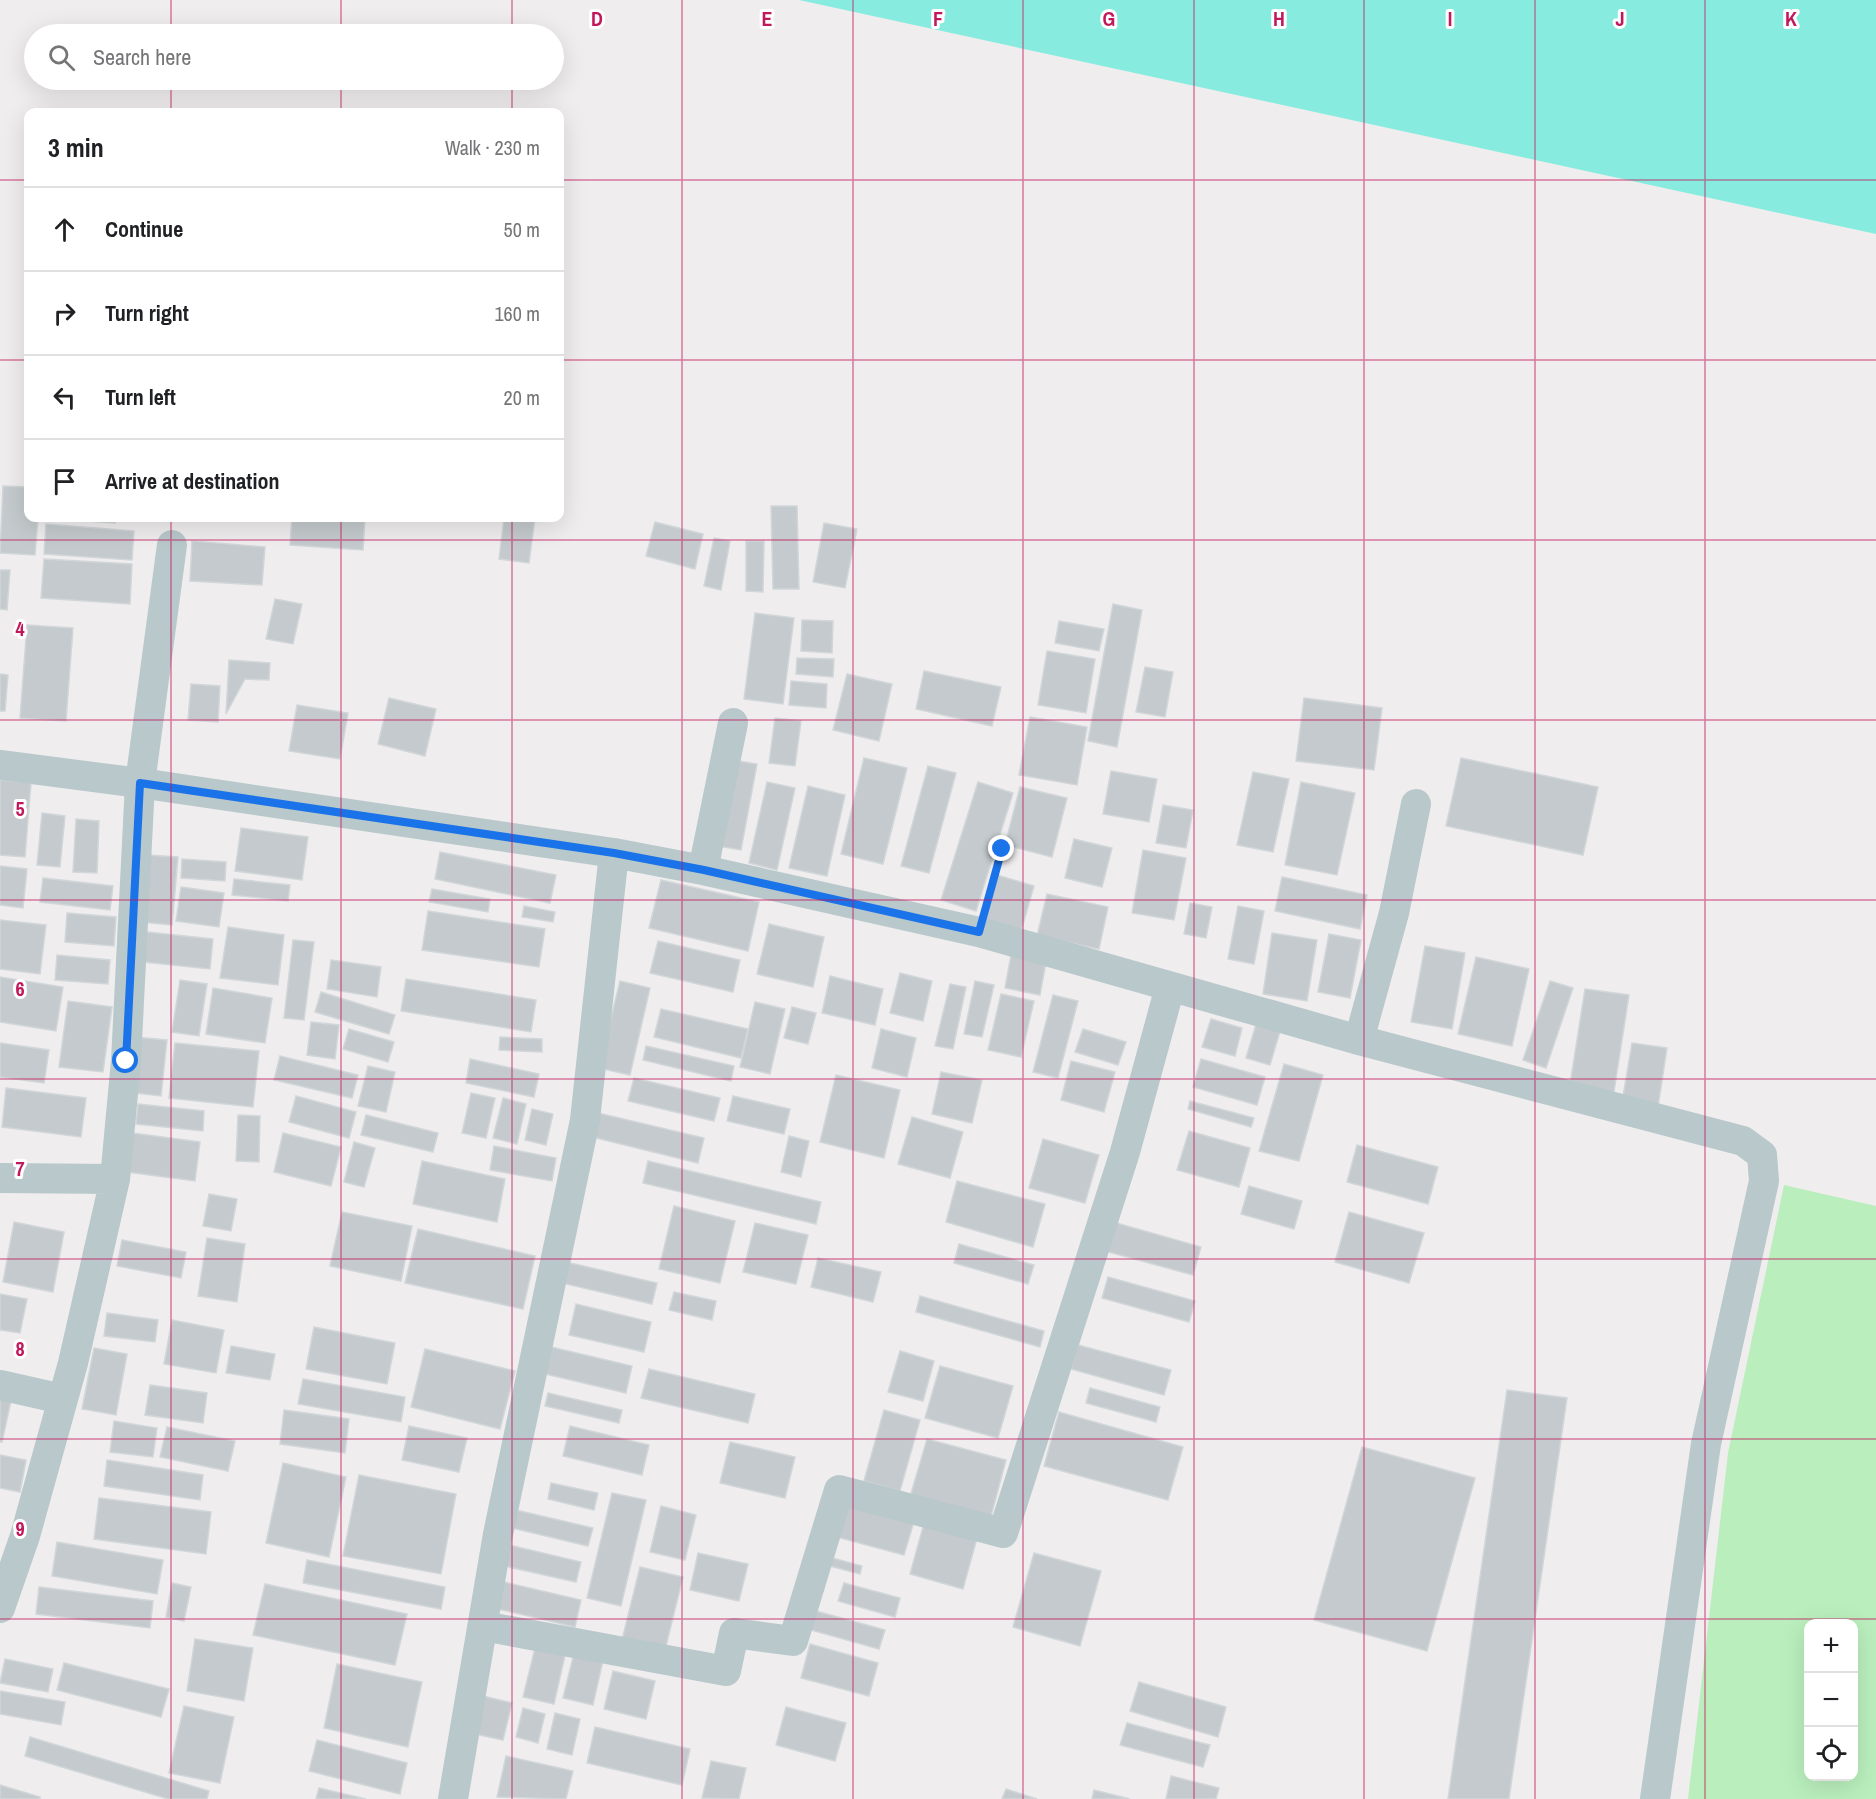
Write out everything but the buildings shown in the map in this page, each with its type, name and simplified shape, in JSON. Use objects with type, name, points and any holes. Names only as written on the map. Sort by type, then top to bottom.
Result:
[{"type":"street","points":[[0,1608],[25,1536],[73,1363],[115,1179],[126,1061],[140,783],[172,545]]},
{"type":"street","points":[[704,870],[733,723]]},
{"type":"street","points":[[0,765],[140,783],[614,853],[704,870],[979,932],[1359,1040],[1743,1140],[1762,1155],[1764,1180],[1706,1444],[1655,1799]]},
{"type":"street","points":[[1359,1040],[1394,913],[1416,804]]},
{"type":"street","points":[[453,1799],[498,1534],[585,1120],[614,853]]},
{"type":"street","points":[[483,1626],[726,1671],[734,1633],[794,1641],[839,1490],[1003,1533],[1125,1152],[1170,987]]},
{"type":"street","points":[[0,1178],[115,1179]]},
{"type":"street","points":[[0,1385],[62,1399]]},
{"type":"path","points":[[979,932],[1002,849]]},
{"type":"shaded area","points":[[799,0],[1876,0],[1876,234]]},
{"type":"shaded area","points":[[1784,1185],[1876,1206],[1876,1799],[1688,1799],[1728,1453]]},
{"type":"route","points":[[126,1061],[140,783],[614,853],[704,870],[979,932],[1002,849]]}]
